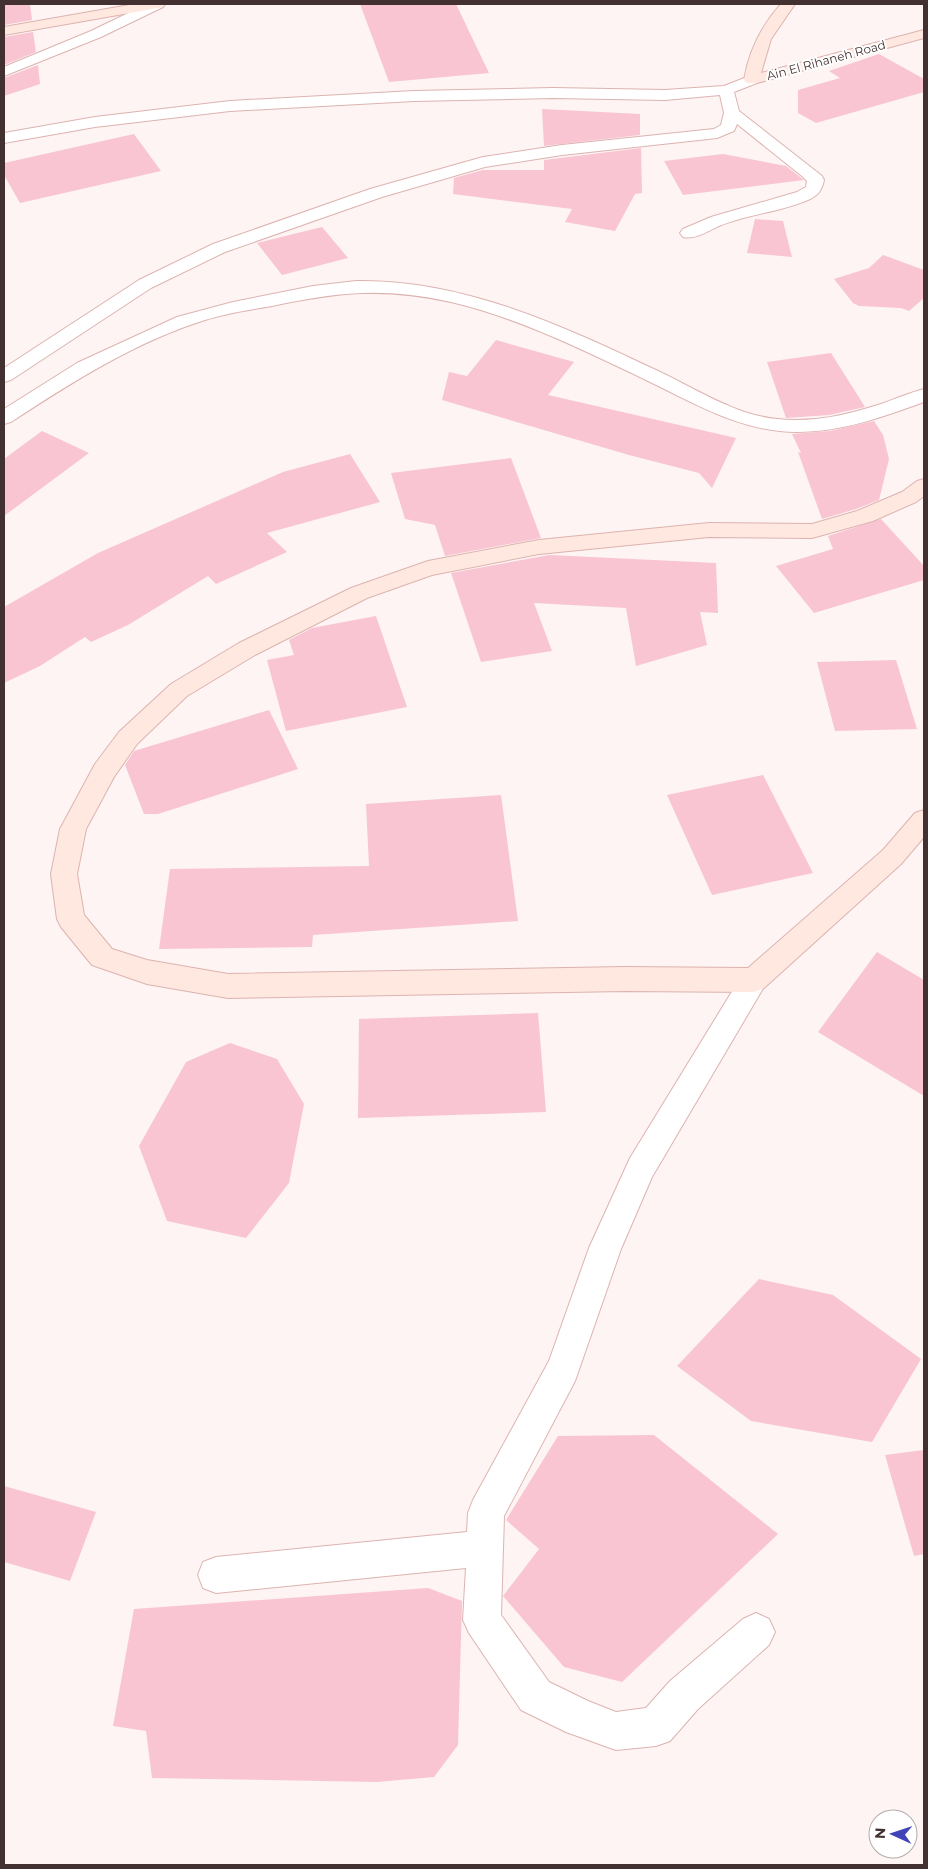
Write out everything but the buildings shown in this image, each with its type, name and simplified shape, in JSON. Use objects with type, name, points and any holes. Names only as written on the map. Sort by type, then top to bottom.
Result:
[{"type":"street","points":[[4,30],[158,4]]},
{"type":"street","points":[[4,72],[96,34],[158,4]]},
{"type":"street","name":"Ain El Rihaneh Road","points":[[788,4],[769,28],[759,46],[752,80],[924,34]]},
{"type":"street","points":[[4,138],[55,128],[146,115],[276,103],[414,96],[553,93],[666,95],[726,90],[752,80]]},
{"type":"street","points":[[4,376],[145,284],[219,248],[376,193],[483,162],[562,150],[717,133],[728,128],[732,113],[726,90]]},
{"type":"street","points":[[689,233],[717,221],[803,196],[814,189],[816,180],[808,172],[732,113]]},
{"type":"street","points":[[4,418],[72,374],[141,339],[188,320],[308,292],[342,287],[383,287],[416,291],[475,303],[517,316],[562,333],[718,407],[748,419],[777,425],[825,426],[854,419],[924,395]]},
{"type":"street","points":[[754,980],[626,979],[228,986],[147,972],[102,957],[71,919],[64,874],[73,829],[104,771],[128,738],[179,690],[247,649],[359,593],[428,568],[540,547],[708,530],[812,530],[866,516],[909,497],[924,486]]},
{"type":"street","points":[[756,1632],[684,1695],[656,1726],[616,1731],[580,1718],[535,1696],[482,1620],[486,1512],[563,1369],[605,1248],[641,1168],[754,980],[892,857],[924,820]]},
{"type":"street","points":[[216,1574],[484,1548]]}]
